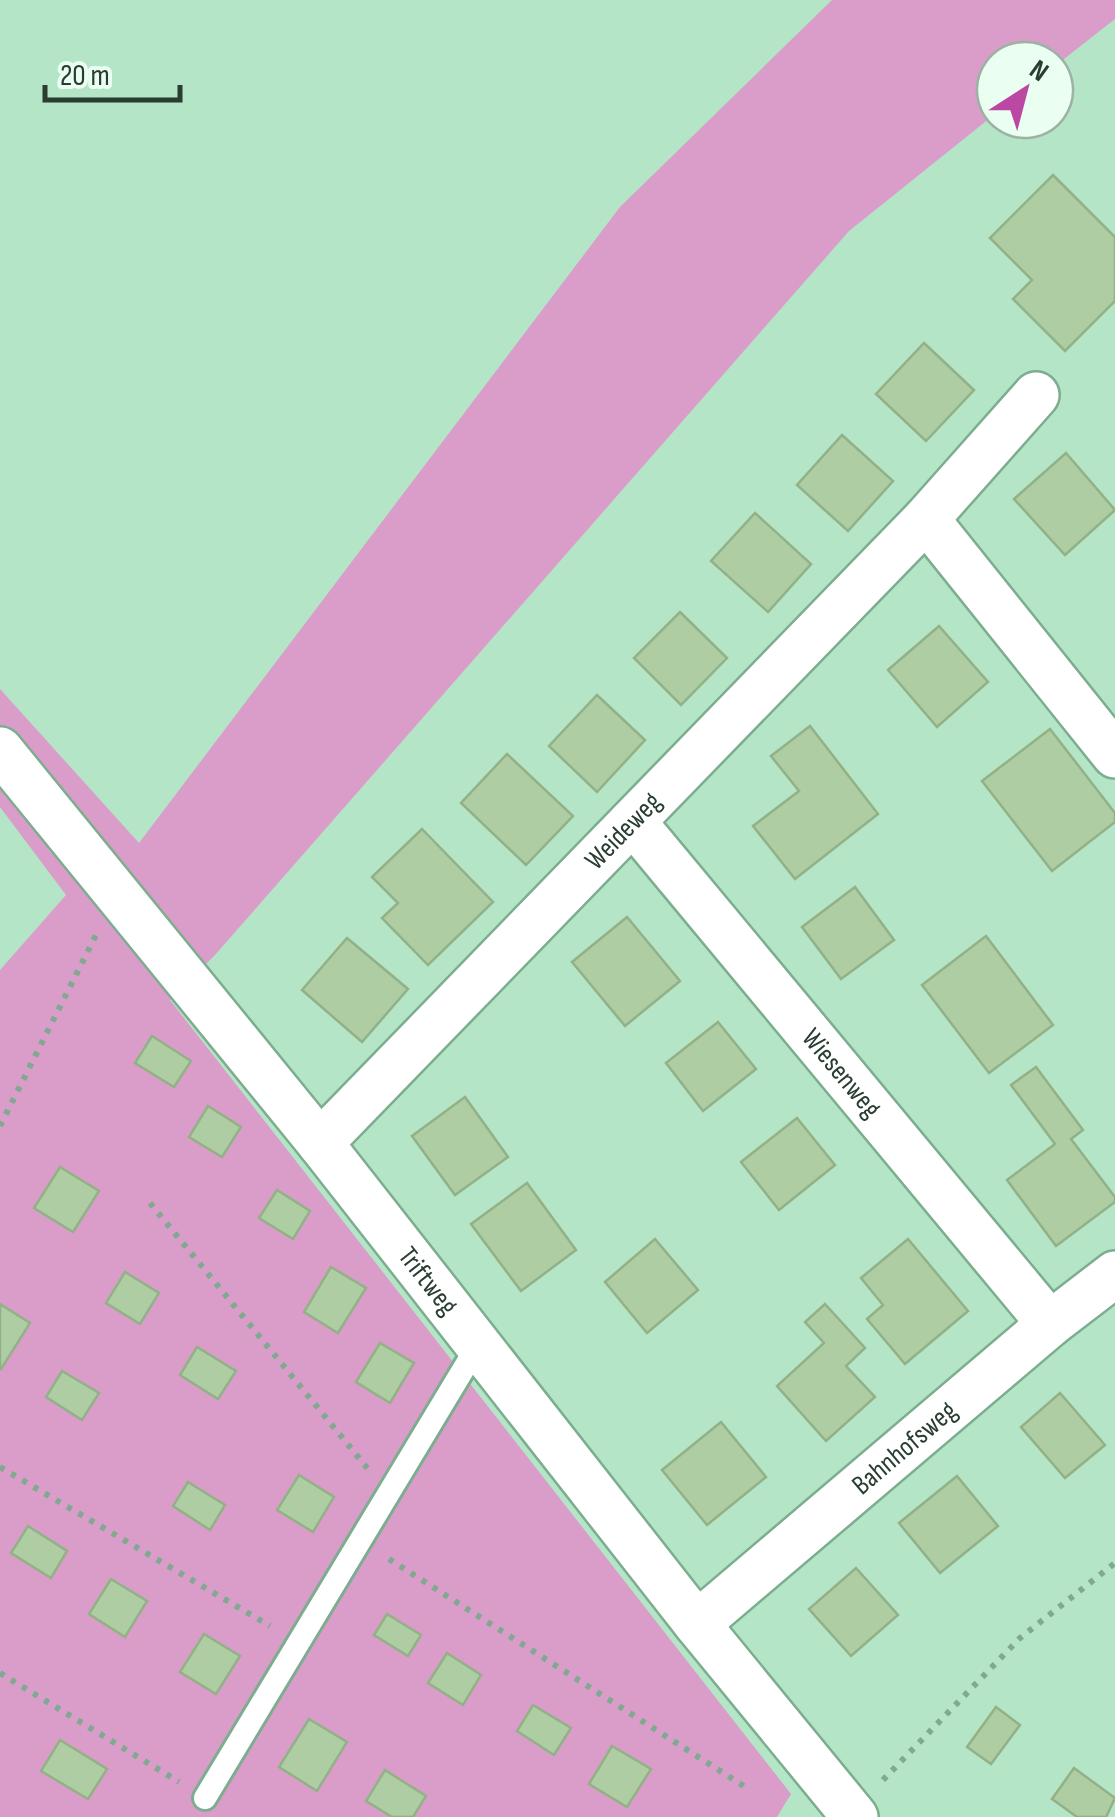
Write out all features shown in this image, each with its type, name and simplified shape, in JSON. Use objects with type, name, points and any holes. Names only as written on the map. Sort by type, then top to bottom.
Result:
[{"type":"street","name":"Weideweg","points":[[320,1143],[926,519],[1036,395]]},
{"type":"street","points":[[926,519],[1115,755]]},
{"type":"street","name":"Triftweg","points":[[0,750],[320,1143],[697,1624],[853,1815]]},
{"type":"street","name":"Wiesenweg","points":[[634,823],[1050,1324]]},
{"type":"street","name":"Bahnhofsweg","points":[[697,1624],[1050,1324],[1115,1274]]},
{"type":"lane","points":[[205,1798],[478,1345]]},
{"type":"path","points":[[0,1126],[117,894]]},
{"type":"path","points":[[150,1203],[389,1494]]},
{"type":"path","points":[[0,1467],[299,1643]]},
{"type":"path","points":[[360,1541],[750,1790]]},
{"type":"path","points":[[853,1815],[1020,1638],[1115,1564]]},
{"type":"path","points":[[0,1673],[205,1798]]},
{"type":"shaded area","points":[[832,0],[1115,0],[1115,19],[1075,50],[1075,40],[975,40],[975,130],[849,231],[215,955],[170,1000],[791,1794],[777,1817],[0,1817],[0,970],[66,895],[0,807],[0,689],[139,843],[620,207]]},
{"type":"building","points":[[1053,175],[1115,237],[1115,301],[1065,351],[1013,299],[1032,280],[990,238]]},
{"type":"building","points":[[924,343],[974,390],[926,441],[876,394]]},
{"type":"building","points":[[842,435],[893,481],[848,531],[797,485]]},
{"type":"building","points":[[1066,453],[1115,510],[1065,555],[1014,499]]},
{"type":"building","points":[[755,513],[811,564],[768,612],[711,561]]},
{"type":"building","points":[[680,612],[727,658],[681,705],[634,658]]},
{"type":"building","points":[[939,626],[988,682],[937,727],[888,670]]},
{"type":"building","points":[[597,695],[645,740],[597,792],[549,746]]},
{"type":"building","points":[[810,726],[878,814],[795,879],[753,826],[799,791],[771,756]]},
{"type":"building","points":[[1050,729],[1115,813],[1115,822],[1052,871],[982,781]]},
{"type":"building","points":[[507,754],[573,816],[526,865],[461,803]]},
{"type":"building","points":[[422,829],[493,902],[428,965],[382,918],[398,903],[372,877]]},
{"type":"building","points":[[855,887],[894,940],[841,979],[802,927]]},
{"type":"building","points":[[627,917],[680,981],[625,1026],[572,962]]},
{"type":"building","points":[[986,936],[1053,1025],[989,1073],[922,985]]},
{"type":"building","points":[[347,938],[408,989],[362,1042],[302,990]]},
{"type":"building","points":[[718,1022],[756,1069],[703,1111],[666,1063]]},
{"type":"building","points":[[152,1036],[191,1061],[174,1087],[135,1063]]},
{"type":"building","points":[[1036,1067],[1083,1130],[1071,1139],[1115,1197],[1115,1202],[1056,1246],[1007,1180],[1055,1144],[1011,1085]]},
{"type":"building","points":[[465,1097],[508,1157],[455,1195],[412,1136]]},
{"type":"building","points":[[208,1106],[241,1127],[222,1157],[189,1137]]},
{"type":"building","points":[[797,1118],[835,1165],[779,1210],[741,1162]]},
{"type":"building","points":[[60,1167],[99,1191],[73,1232],[34,1208]]},
{"type":"building","points":[[527,1183],[576,1250],[521,1291],[471,1224]]},
{"type":"building","points":[[277,1190],[310,1211],[293,1239],[259,1218]]},
{"type":"building","points":[[655,1239],[698,1290],[647,1333],[605,1282]]},
{"type":"building","points":[[908,1239],[968,1311],[905,1364],[867,1319],[883,1305],[861,1278]]},
{"type":"building","points":[[331,1267],[366,1288],[338,1333],[304,1312]]},
{"type":"building","points":[[125,1272],[159,1293],[140,1324],[106,1303]]},
{"type":"building","points":[[0,1304],[30,1323],[1,1369],[0,1368]]},
{"type":"building","points":[[825,1304],[865,1348],[846,1366],[875,1397],[826,1441],[777,1386],[824,1343],[805,1322]]},
{"type":"building","points":[[380,1343],[414,1363],[390,1403],[356,1382]]},
{"type":"building","points":[[197,1347],[236,1371],[218,1399],[180,1375]]},
{"type":"building","points":[[62,1371],[99,1393],[82,1420],[46,1397]]},
{"type":"building","points":[[1060,1393],[1105,1445],[1065,1478],[1021,1427]]},
{"type":"building","points":[[721,1422],[766,1477],[707,1525],[662,1470]]},
{"type":"building","points":[[299,1475],[334,1497],[313,1532],[277,1510]]},
{"type":"building","points":[[957,1476],[998,1526],[940,1573],[899,1523]]},
{"type":"building","points":[[188,1482],[225,1505],[210,1530],[173,1506]]},
{"type":"building","points":[[28,1526],[67,1551],[51,1578],[11,1553]]},
{"type":"building","points":[[856,1568],[898,1615],[851,1656],[809,1609]]},
{"type":"building","points":[[111,1579],[147,1601],[125,1637],[89,1614]]},
{"type":"building","points":[[387,1614],[421,1635],[408,1656],[374,1635]]},
{"type":"building","points":[[204,1634],[240,1656],[216,1694],[180,1672]]},
{"type":"building","points":[[447,1653],[481,1675],[463,1705],[428,1683]]},
{"type":"building","points":[[533,1705],[571,1728],[554,1755],[517,1731]]},
{"type":"building","points":[[996,1707],[1020,1725],[991,1764],[967,1747]]},
{"type":"building","points":[[309,1719],[347,1742],[317,1791],[279,1767]]},
{"type":"building","points":[[60,1740],[107,1769],[88,1799],[41,1771]]},
{"type":"building","points":[[612,1746],[651,1769],[627,1807],[589,1784]]},
{"type":"building","points":[[1074,1768],[1115,1798],[1106,1817],[1077,1817],[1052,1799]]},
{"type":"building","points":[[385,1770],[426,1796],[413,1817],[392,1817],[366,1801]]}]
